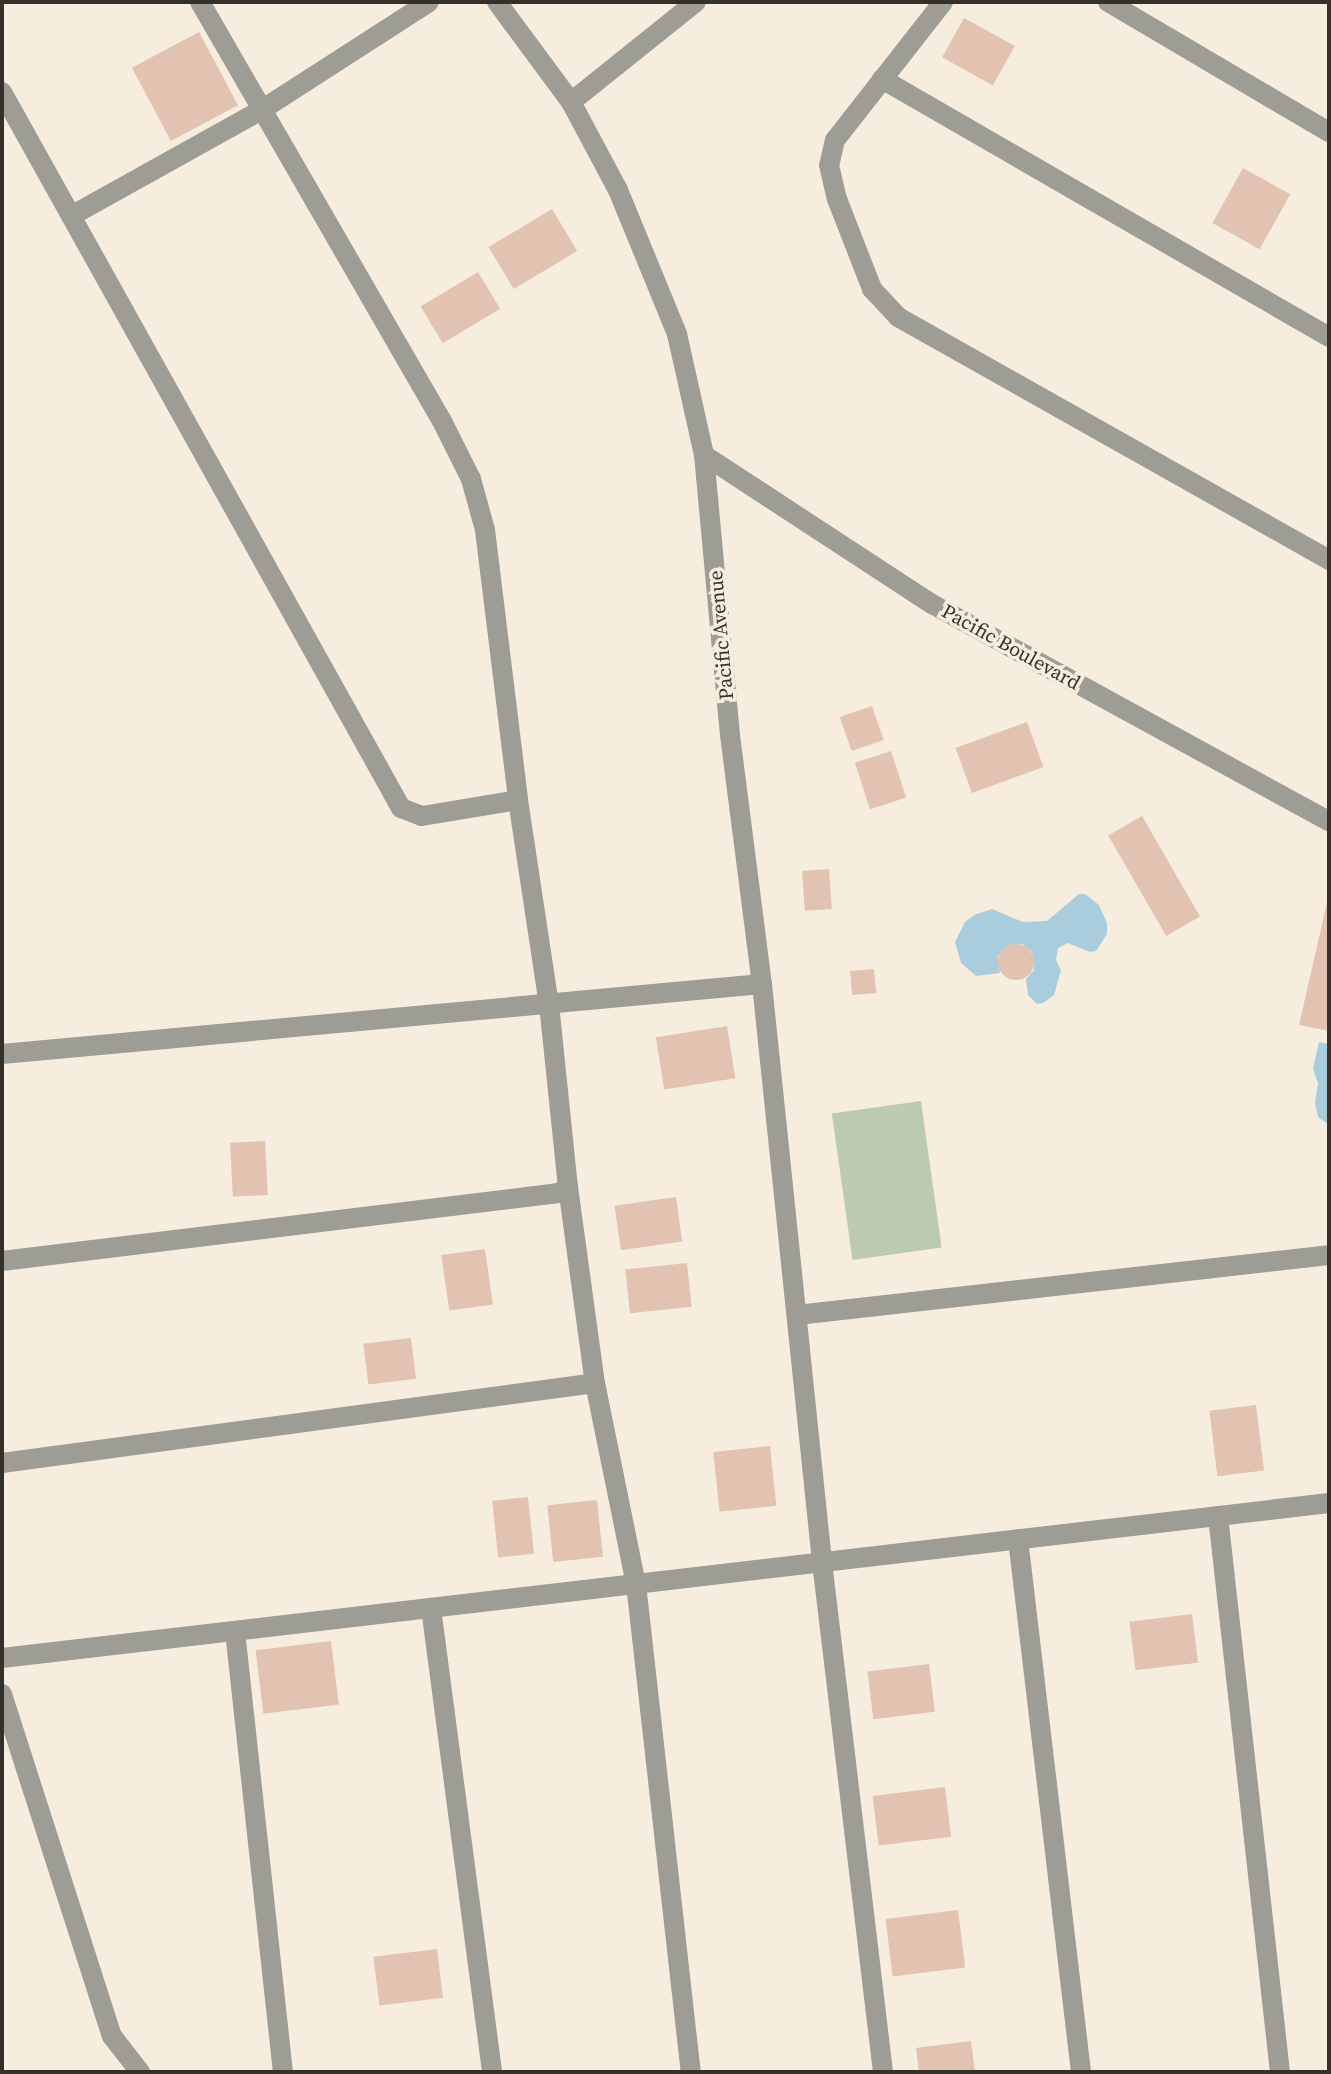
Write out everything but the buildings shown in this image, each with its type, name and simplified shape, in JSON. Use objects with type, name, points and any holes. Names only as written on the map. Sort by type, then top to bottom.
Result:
[{"type":"street","points":[[200,2],[441,419],[471,479],[485,530],[518,800],[549,1004],[568,1187],[595,1383],[636,1584],[691,2072]]},
{"type":"street","points":[[71,216],[263,109],[429,2]]},
{"type":"street","name":"Pacific Avenue","points":[[497,2],[571,102],[618,190],[677,334],[704,455],[730,735],[762,984],[822,1562],[883,2072]]},
{"type":"street","points":[[571,102],[696,2]]},
{"type":"street","points":[[943,2],[835,140],[829,165],[837,199],[872,289],[898,317],[1329,560]]},
{"type":"street","points":[[1108,2],[1329,132]]},
{"type":"street","points":[[882,79],[1329,337]]},
{"type":"street","points":[[2,92],[401,808],[422,816],[518,800]]},
{"type":"street","name":"Pacific Boulevard","points":[[704,455],[932,604],[1329,821]]},
{"type":"street","points":[[2,1054],[762,984]]},
{"type":"street","points":[[2,1261],[559,1193],[568,1187]]},
{"type":"street","points":[[797,1315],[1329,1255]]},
{"type":"street","points":[[2,1463],[595,1383]]},
{"type":"street","points":[[2,1658],[1329,1503]]},
{"type":"street","points":[[1218,1516],[1280,2072]]},
{"type":"street","points":[[1018,1539],[1081,2072]]},
{"type":"street","points":[[431,1608],[492,2072]]},
{"type":"street","points":[[235,1631],[283,2072]]},
{"type":"street","points":[[2,1694],[112,2036],[140,2072]]},
{"type":"green space","points":[[921,1101],[942,1248],[852,1260],[832,1114]]},
{"type":"water","points":[[1079,894],[1085,894],[1099,905],[1107,923],[1107,934],[1096,951],[1090,952],[1068,943],[1058,948],[1056,960],[1061,970],[1054,995],[1043,1003],[1037,1004],[1028,995],[1026,979],[1034,970],[1032,952],[1022,944],[1007,946],[998,956],[1000,973],[976,976],[961,963],[955,942],[965,922],[974,915],[992,909],[1023,922],[1047,921]]},
{"type":"water","points":[[1319,1042],[1329,1044],[1329,1125],[1318,1117],[1315,1103],[1318,1083],[1313,1069]]}]
